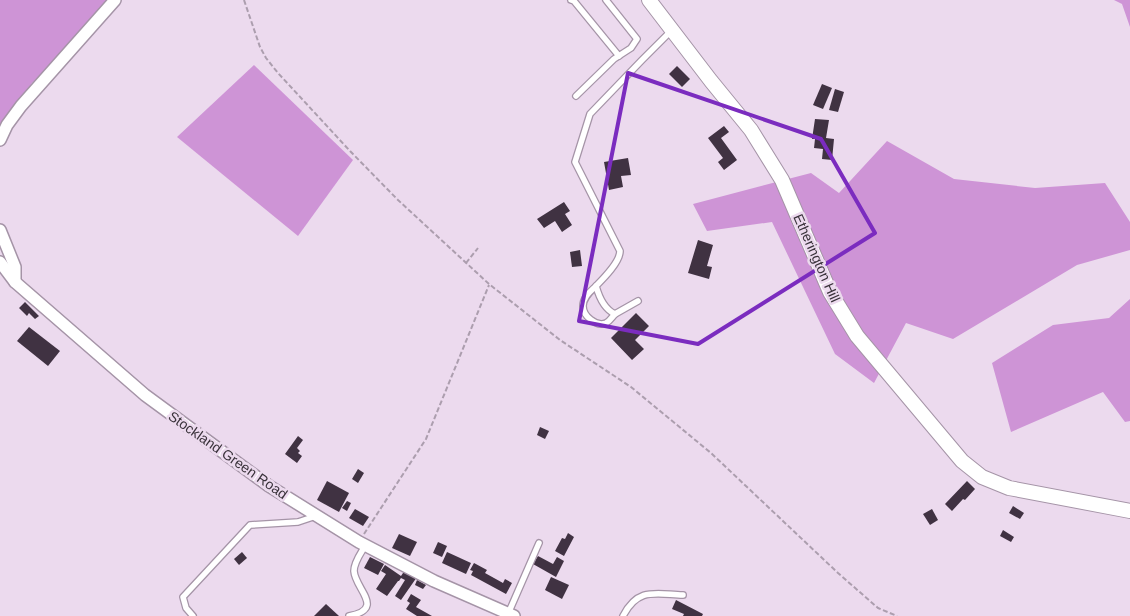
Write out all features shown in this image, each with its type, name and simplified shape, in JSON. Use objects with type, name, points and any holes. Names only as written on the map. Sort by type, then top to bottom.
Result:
[{"type":"street","points":[[0,140],[7,125],[21,106],[115,0]]},
{"type":"street","name":"Etherington Hill","points":[[650,0],[751,130],[782,180],[830,292],[857,336],[962,461],[982,477],[1009,488],[1130,511]]},
{"type":"street","points":[[0,230],[15,267],[15,282]]},
{"type":"street","name":"Stockland Green Road","points":[[0,262],[15,282],[145,395],[269,486],[362,544],[434,581],[510,615]]},
{"type":"lane","points":[[571,0],[574,1],[619,56]]},
{"type":"lane","points":[[576,96],[614,59],[631,48],[637,39],[606,0]]},
{"type":"lane","points":[[638,301],[615,314],[609,321],[600,324],[592,321],[586,314],[583,306],[585,299],[617,262],[620,251],[575,162],[590,114],[672,30]]},
{"type":"lane","points":[[596,286],[603,302],[615,314]]},
{"type":"lane","points":[[193,616],[186,608],[183,597],[250,525],[298,522],[316,516]]},
{"type":"lane","points":[[510,615],[539,543]]},
{"type":"lane","points":[[349,616],[361,612],[367,604],[367,599],[354,574],[354,566],[362,544]]},
{"type":"lane","points":[[623,616],[634,600],[645,594],[683,595]]},
{"type":"path","points":[[244,0],[260,47],[278,74],[398,200],[490,284],[560,340],[638,393],[711,452],[878,608],[896,616]]},
{"type":"path","points":[[466,263],[478,248]]},
{"type":"path","points":[[362,544],[426,439],[490,284]]},
{"type":"highlighted area","points":[[628,73],[821,139],[875,233],[698,344],[579,321]]},
{"type":"shaded area","points":[[0,0],[112,0],[88,34],[32,83],[0,129]]},
{"type":"shaded area","points":[[1114,0],[1130,0],[1130,27],[1122,4]]},
{"type":"shaded area","points":[[254,65],[353,160],[298,236],[177,137]]},
{"type":"shaded area","points":[[887,141],[954,179],[1035,188],[1105,183],[1130,222],[1130,250],[1077,265],[953,339],[906,323],[874,383],[835,354],[772,222],[707,231],[693,204],[811,173],[839,193]]},
{"type":"shaded area","points":[[1130,299],[1130,421],[1125,422],[1103,392],[1011,432],[992,363],[1053,325],[1109,318]]},
{"type":"building","points":[[677,66],[690,79],[682,87],[669,74]]},
{"type":"building","points":[[822,84],[832,88],[823,109],[813,105]]},
{"type":"building","points":[[835,89],[844,92],[838,112],[829,110]]},
{"type":"building","points":[[815,119],[829,120],[826,138],[834,139],[832,160],[822,159],[823,149],[814,148],[815,139],[812,139]]},
{"type":"building","points":[[724,126],[729,132],[721,138],[737,160],[724,170],[718,162],[723,158],[708,138]]},
{"type":"building","points":[[628,158],[631,175],[621,176],[623,187],[609,190],[604,162]]},
{"type":"building","points":[[564,202],[570,211],[565,214],[572,225],[562,232],[555,221],[544,228],[537,219]]},
{"type":"building","points":[[698,240],[713,245],[707,266],[712,267],[709,279],[688,273]]},
{"type":"building","points":[[580,250],[582,266],[572,267],[570,252]]},
{"type":"building","points":[[25,302],[39,316],[35,319],[29,313],[27,316],[19,308]]},
{"type":"building","points":[[636,313],[649,326],[635,340],[644,349],[632,360],[611,338]]},
{"type":"building","points":[[29,327],[60,351],[48,366],[17,341]]},
{"type":"building","points":[[540,427],[549,431],[545,439],[537,435]]},
{"type":"building","points":[[298,436],[303,440],[297,448],[300,451],[298,453],[302,456],[297,463],[285,454]]},
{"type":"building","points":[[358,469],[364,473],[358,483],[352,479]]},
{"type":"building","points":[[327,481],[349,493],[339,512],[317,500]]},
{"type":"building","points":[[967,481],[975,489],[952,511],[945,504]]},
{"type":"building","points":[[347,501],[351,503],[347,511],[342,508]]},
{"type":"building","points":[[1013,506],[1024,513],[1020,519],[1009,513]]},
{"type":"building","points":[[355,509],[369,517],[363,526],[349,518]]},
{"type":"building","points":[[932,509],[938,520],[930,525],[923,514]]},
{"type":"building","points":[[1003,530],[1014,537],[1011,542],[1000,536]]},
{"type":"building","points":[[568,533],[574,537],[564,556],[555,551],[562,538],[565,539]]},
{"type":"building","points":[[399,534],[417,542],[410,556],[392,548]]},
{"type":"building","points":[[438,542],[447,546],[442,557],[433,553]]},
{"type":"building","points":[[242,552],[247,558],[239,565],[234,559]]},
{"type":"building","points":[[447,552],[471,563],[466,574],[442,563]]},
{"type":"building","points":[[538,556],[553,564],[557,557],[564,561],[556,577],[533,564]]},
{"type":"building","points":[[370,557],[384,564],[378,575],[364,568]]},
{"type":"building","points":[[474,563],[487,570],[485,573],[503,583],[505,579],[512,583],[506,594],[471,575],[473,571],[470,570]]},
{"type":"building","points":[[385,565],[401,576],[405,570],[417,577],[401,600],[395,596],[405,580],[401,578],[387,596],[376,589],[386,574],[381,571]]},
{"type":"building","points":[[551,577],[569,585],[562,599],[545,590]]},
{"type":"building","points":[[417,580],[426,585],[423,589],[415,585]]},
{"type":"building","points":[[411,594],[421,600],[416,607],[432,616],[417,616],[406,609],[410,603],[407,601]]},
{"type":"building","points":[[676,600],[703,614],[702,616],[683,616],[684,614],[672,609]]},
{"type":"building","points":[[326,604],[339,616],[314,616]]}]
